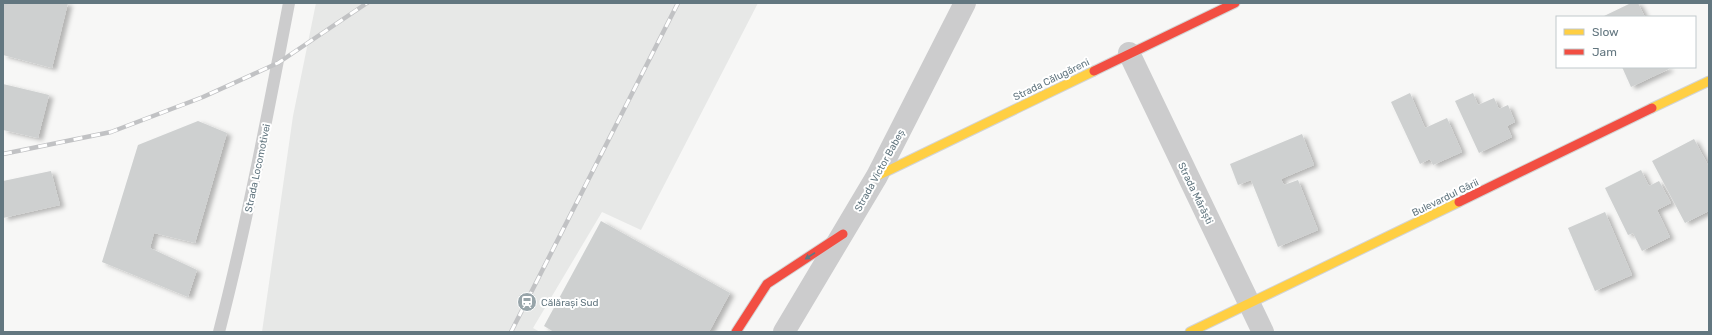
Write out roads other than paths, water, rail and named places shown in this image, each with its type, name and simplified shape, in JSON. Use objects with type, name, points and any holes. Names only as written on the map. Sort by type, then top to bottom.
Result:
[{"type":"street","name":"Strada Victor Babeș","points":[[784,332],[877,176],[965,3]]},
{"type":"street","name":"Strada Călugăreni","points":[[877,176],[1235,3]]},
{"type":"street","name":"Strada Mărăști","points":[[1130,53],[1263,332]]},
{"type":"street","name":"Bulevardul Gării","points":[[1190,332],[1709,81]]},
{"type":"street","points":[[736,332],[761,291],[767,284],[843,234]]},
{"type":"lane","name":"Strada Locomotivei","points":[[219,332],[234,273],[265,128],[289,3]]},
{"type":"railway","points":[[3,154],[111,132],[203,97],[278,63],[367,3]]},
{"type":"railway","points":[[511,332],[678,3]]},
{"type":"place","name":"Călărași Sud","points":[[527,302]]}]
